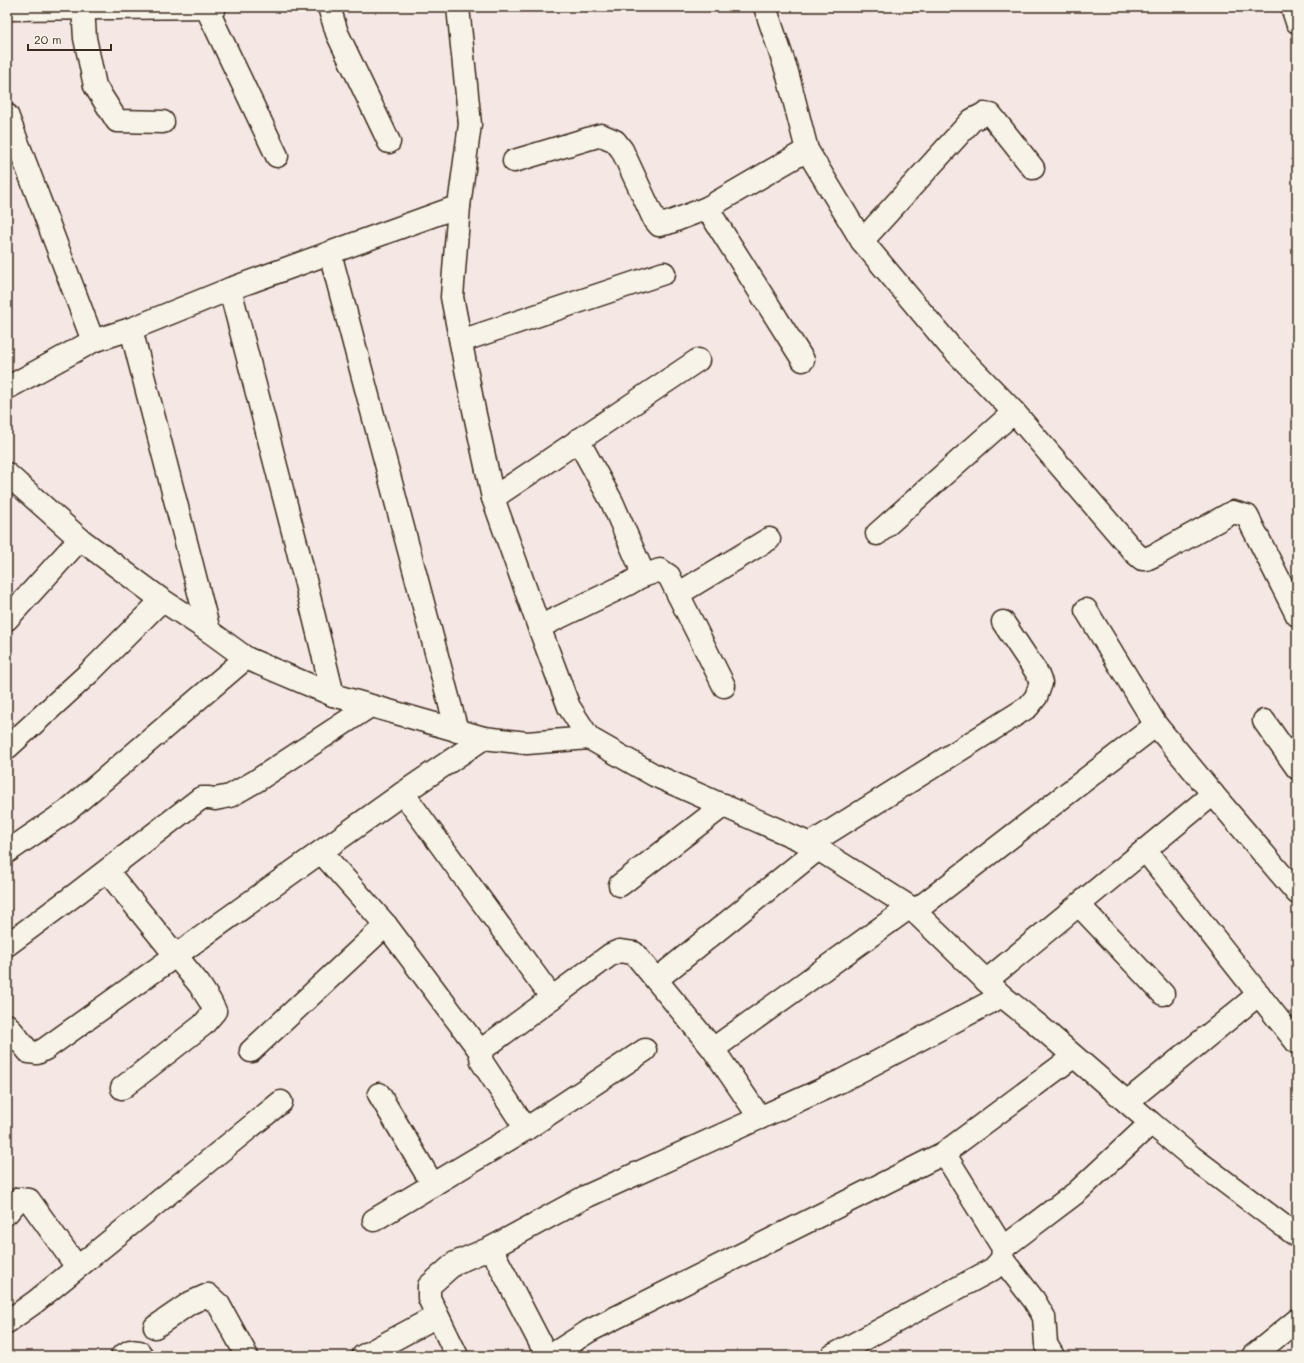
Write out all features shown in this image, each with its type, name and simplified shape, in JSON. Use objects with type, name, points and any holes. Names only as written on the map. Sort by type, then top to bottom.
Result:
[{"type":"street","points":[[206,7],[277,156]]},
{"type":"street","points":[[7,9],[216,7]]},
{"type":"street","points":[[329,7],[337,33],[389,142]]},
{"type":"street","points":[[458,7],[470,124],[459,206],[452,297],[493,498],[538,627],[569,707],[589,738],[654,775],[724,805],[814,847],[913,909],[1002,996],[1073,1057],[1192,1157],[1297,1236]]},
{"type":"street","points":[[765,7],[787,72],[807,150],[862,241],[949,345],[1014,412],[1134,552],[1142,559],[1146,559],[1157,554],[1233,512],[1247,516],[1297,615]]},
{"type":"street","points":[[1292,7],[1297,22]]},
{"type":"street","points":[[83,8],[85,38],[95,86],[117,121],[163,122]]},
{"type":"street","points":[[862,241],[972,120],[984,114],[991,115],[1033,168]]},
{"type":"street","points":[[7,115],[93,341]]},
{"type":"street","points":[[514,161],[601,135],[615,141],[622,150],[654,219],[659,225],[707,208],[807,150]]},
{"type":"street","points":[[7,388],[93,341],[131,329],[230,289],[459,206]]},
{"type":"street","points":[[707,208],[803,360]]},
{"type":"street","points":[[330,253],[457,731]]},
{"type":"street","points":[[461,341],[664,273]]},
{"type":"street","points":[[230,289],[299,554],[333,695]]},
{"type":"street","points":[[131,329],[209,631]]},
{"type":"street","points":[[493,498],[698,360]]},
{"type":"street","points":[[877,534],[1014,412]]},
{"type":"street","points":[[578,440],[612,502],[640,566],[640,577]]},
{"type":"street","points":[[7,474],[80,539],[162,600],[246,658],[333,695],[484,738],[527,743],[589,738]]},
{"type":"street","points":[[7,619],[80,539]]},
{"type":"street","points":[[678,594],[768,539]]},
{"type":"street","points":[[538,627],[640,577],[660,570],[669,576],[724,686]]},
{"type":"street","points":[[7,748],[90,672],[162,600]]},
{"type":"street","points":[[1086,610],[1156,724],[1297,893]]},
{"type":"street","points":[[656,980],[814,847],[1028,707],[1036,697],[1041,683],[1037,673],[1003,622]]},
{"type":"street","points":[[7,852],[67,811],[246,658]]},
{"type":"street","points":[[7,946],[201,798],[216,799],[230,796],[256,781],[370,706]]},
{"type":"street","points":[[1264,721],[1297,768]]},
{"type":"street","points":[[713,1049],[913,909],[1156,724]]},
{"type":"street","points":[[7,1025],[29,1052],[37,1053],[45,1049],[403,793],[484,738]]},
{"type":"street","points":[[403,793],[552,998]]},
{"type":"street","points":[[986,981],[1213,794]]},
{"type":"street","points":[[620,885],[724,805]]},
{"type":"street","points":[[1145,850],[1297,1043]]},
{"type":"street","points":[[321,852],[386,925],[480,1051],[482,1062],[526,1129]]},
{"type":"street","points":[[107,871],[199,984],[215,1011],[203,1024],[122,1088]]},
{"type":"street","points":[[1079,905],[1163,994]]},
{"type":"street","points":[[251,1051],[386,925]]},
{"type":"street","points":[[480,1051],[610,955],[619,951],[634,953],[713,1049],[760,1118]]},
{"type":"street","points":[[1127,1102],[1259,994]]},
{"type":"street","points":[[458,1356],[429,1298],[429,1286],[456,1263],[491,1248],[585,1197],[841,1082],[1002,996]]},
{"type":"street","points":[[374,1220],[526,1129],[645,1050]]},
{"type":"street","points":[[550,1356],[588,1331],[944,1153],[1073,1057]]},
{"type":"street","points":[[379,1094],[433,1185]]},
{"type":"street","points":[[7,1322],[35,1302],[281,1102]]},
{"type":"street","points":[[832,1356],[993,1269],[1002,1254],[1077,1192],[1151,1123]]},
{"type":"street","points":[[944,1153],[1002,1254],[1044,1316],[1046,1344],[1053,1356]]},
{"type":"street","points":[[7,1213],[19,1199],[29,1200],[77,1267]]},
{"type":"street","points":[[491,1248],[547,1356]]},
{"type":"street","points":[[155,1327],[190,1303],[208,1295],[219,1305],[247,1356]]},
{"type":"street","points":[[362,1356],[437,1316]]},
{"type":"street","points":[[1253,1356],[1297,1320]]},
{"type":"street","points":[[122,1356],[130,1351],[139,1352],[142,1356]]}]
